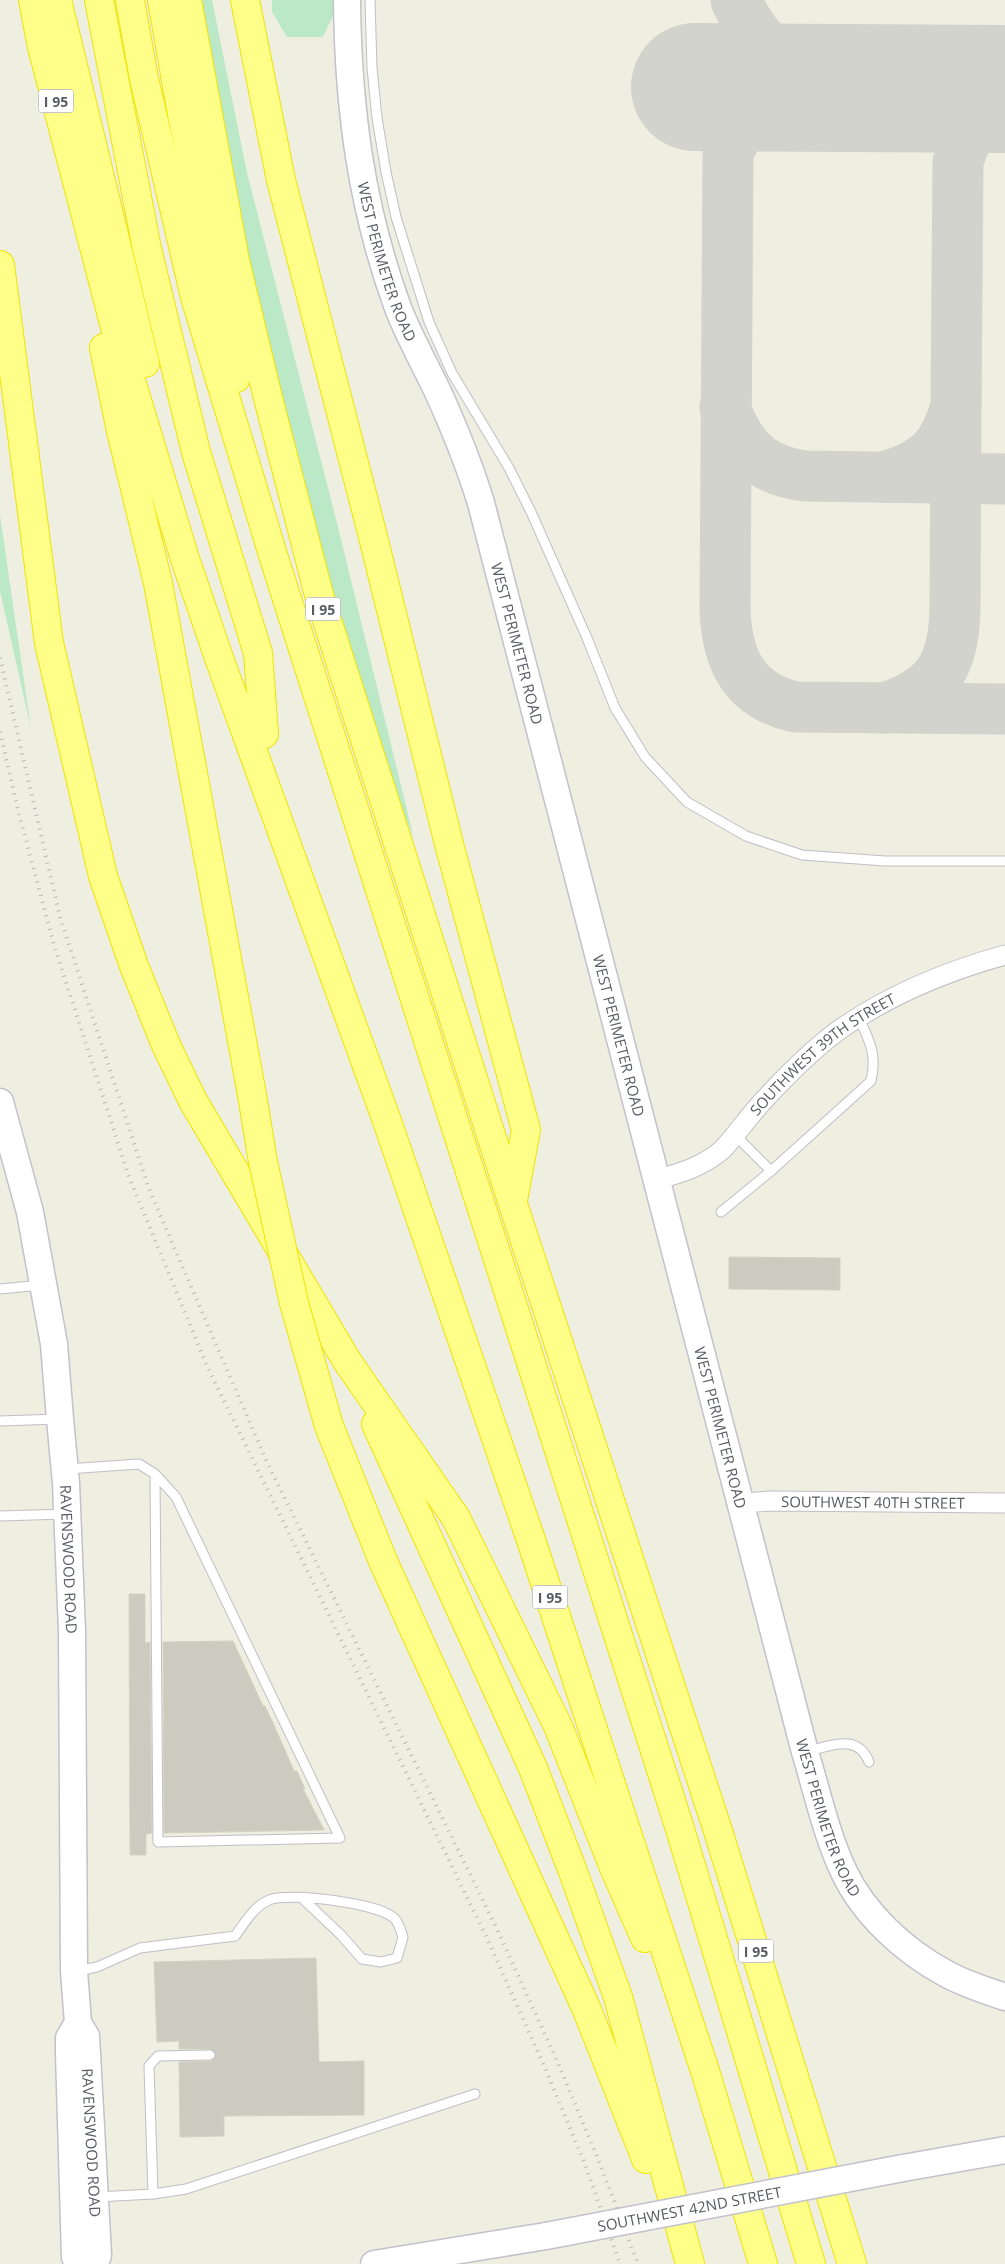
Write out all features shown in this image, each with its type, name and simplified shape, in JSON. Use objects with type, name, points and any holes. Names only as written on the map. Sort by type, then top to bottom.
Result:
[{"type":"highway","name":"I 95","points":[[33,0],[42,47],[116,331],[186,559],[225,676],[387,1121],[532,1540],[706,2074],[762,2264]]},
{"type":"highway","points":[[57,0],[138,340],[216,598],[396,1102],[538,1510],[782,2264]]},
{"type":"highway","points":[[99,0],[147,249],[196,452],[258,653],[264,734]]},
{"type":"highway","points":[[130,0],[144,79],[195,297],[273,555],[680,1829],[811,2264]]},
{"type":"highway","points":[[162,0],[183,120],[273,555]]},
{"type":"highway","name":"I 95","points":[[187,0],[236,261],[269,402],[319,595],[513,1204],[720,1834],[852,2264]]},
{"type":"highway","points":[[245,0],[281,180],[371,529],[449,844],[526,1130],[513,1204]]},
{"type":"highway","points":[[262,0],[281,180]]},
{"type":"highway","points":[[82,201],[92,288],[121,431],[158,583],[263,1162],[294,1303],[329,1426],[383,1561],[586,2010],[689,2264]]},
{"type":"highway","points":[[0,265],[49,643],[103,876],[134,966],[166,1046],[193,1101],[347,1361],[456,1518],[558,1726],[615,1870],[706,2074]]},
{"type":"highway","points":[[347,1361],[464,1621],[533,1768],[568,1859],[618,1997],[689,2264]]},
{"type":"street","name":"WEST PERIMETER ROAD","points":[[347,0],[348,58],[353,120],[367,206],[398,309],[461,444],[481,503],[658,1178],[805,1752],[835,1848],[844,1873],[855,1891],[880,1923],[911,1950],[944,1973],[1005,1997]]},
{"type":"street","name":"SOUTHWEST 39TH STREET","points":[[658,1178],[683,1172],[704,1163],[722,1150],[762,1102],[800,1064],[828,1039],[859,1018],[926,982],[976,962],[1005,954]]},
{"type":"street","name":"RAVENSWOOD ROAD","points":[[2,1116],[30,1212],[54,1344],[65,1469],[72,1631],[74,1971],[78,2023],[86,2036],[98,2256],[95,2264]]},
{"type":"street","name":"SOUTHWEST 40TH STREET","points":[[742,1503],[770,1501],[1005,1502]]},
{"type":"street","name":"RAVENSWOOD ROAD","points":[[78,2023],[69,2038],[75,2257],[78,2264]]},
{"type":"street","name":"SOUTHWEST 42ND STREET","points":[[374,2264],[546,2236],[1005,2150]]},
{"type":"lane","points":[[370,0],[372,68],[377,118],[386,172],[401,235],[430,322],[452,373],[509,468],[532,512],[587,638],[615,708],[645,757],[686,802],[746,836],[802,854],[885,860],[1005,861]]},
{"type":"lane","points":[[721,1212],[771,1171],[871,1081],[875,1066],[873,1047],[859,1018]]},
{"type":"lane","points":[[735,1135],[771,1171]]},
{"type":"lane","points":[[0,1289],[43,1285]]},
{"type":"lane","points":[[0,1421],[60,1419]]},
{"type":"lane","points":[[65,1469],[139,1464],[155,1474],[176,1497],[340,1838],[158,1842],[155,1474]]},
{"type":"lane","points":[[0,1516],[67,1514]]},
{"type":"lane","points":[[805,1752],[848,1743],[863,1751],[869,1762]]},
{"type":"lane","points":[[74,1971],[96,1967],[140,1948],[235,1936],[251,1914],[269,1900],[302,1898],[338,1901],[372,1907],[395,1919],[403,1936],[397,1958],[381,1962],[362,1959],[341,1935],[302,1898]]},
{"type":"lane","points":[[153,2194],[148,2066],[158,2056],[210,2055]]},
{"type":"lane","points":[[94,2198],[153,2194],[186,2189],[476,2094]]},
{"type":"green space","points":[[191,0],[212,0],[247,173],[337,523],[414,839],[353,686],[245,275]]},
{"type":"green space","points":[[272,0],[338,0],[338,4],[323,37],[287,37],[272,12]]},
{"type":"green space","points":[[0,515],[31,729],[0,591]]},
{"type":"building","points":[[729,1257],[840,1258],[840,1290],[729,1289]]},
{"type":"building","points":[[129,1594],[145,1594],[145,1643],[150,1642],[152,1833],[146,1834],[146,1855],[130,1855]]},
{"type":"building","points":[[233,1641],[324,1830],[164,1833],[163,1642]]},
{"type":"building","points":[[316,1958],[319,2062],[364,2061],[364,2115],[224,2116],[224,2136],[180,2137],[179,2062],[211,2061],[215,2058],[216,2054],[210,2049],[179,2049],[179,2041],[157,2042],[154,1962]]},
{"type":"taxiway","points":[[736,0],[755,33],[779,57],[793,67],[809,74],[845,83]]},
{"type":"taxiway","points":[[878,88],[809,90],[789,94],[771,101],[755,112],[741,129],[728,153],[725,610],[729,644],[741,672],[751,684],[762,694],[795,707],[1005,709]]},
{"type":"taxiway","points":[[885,477],[913,466],[932,452],[946,433],[956,406],[958,162],[965,142],[975,126],[988,112],[1005,100]]},
{"type":"taxiway","points":[[725,407],[731,422],[745,446],[764,463],[789,473],[805,476],[1005,479]]},
{"type":"taxiway","points":[[885,708],[903,701],[930,684],[946,661],[951,647],[955,611],[956,409]]},
{"type":"runway","points":[[695,87],[1005,89]]},
{"type":"railway","points":[[0,658],[60,917],[149,1189],[266,1460],[497,1929],[558,2063],[598,2159],[638,2264]]},
{"type":"railway","points":[[0,732],[19,814],[54,945],[129,1177],[207,1366],[486,1936],[545,2068],[585,2164],[620,2264]]}]
